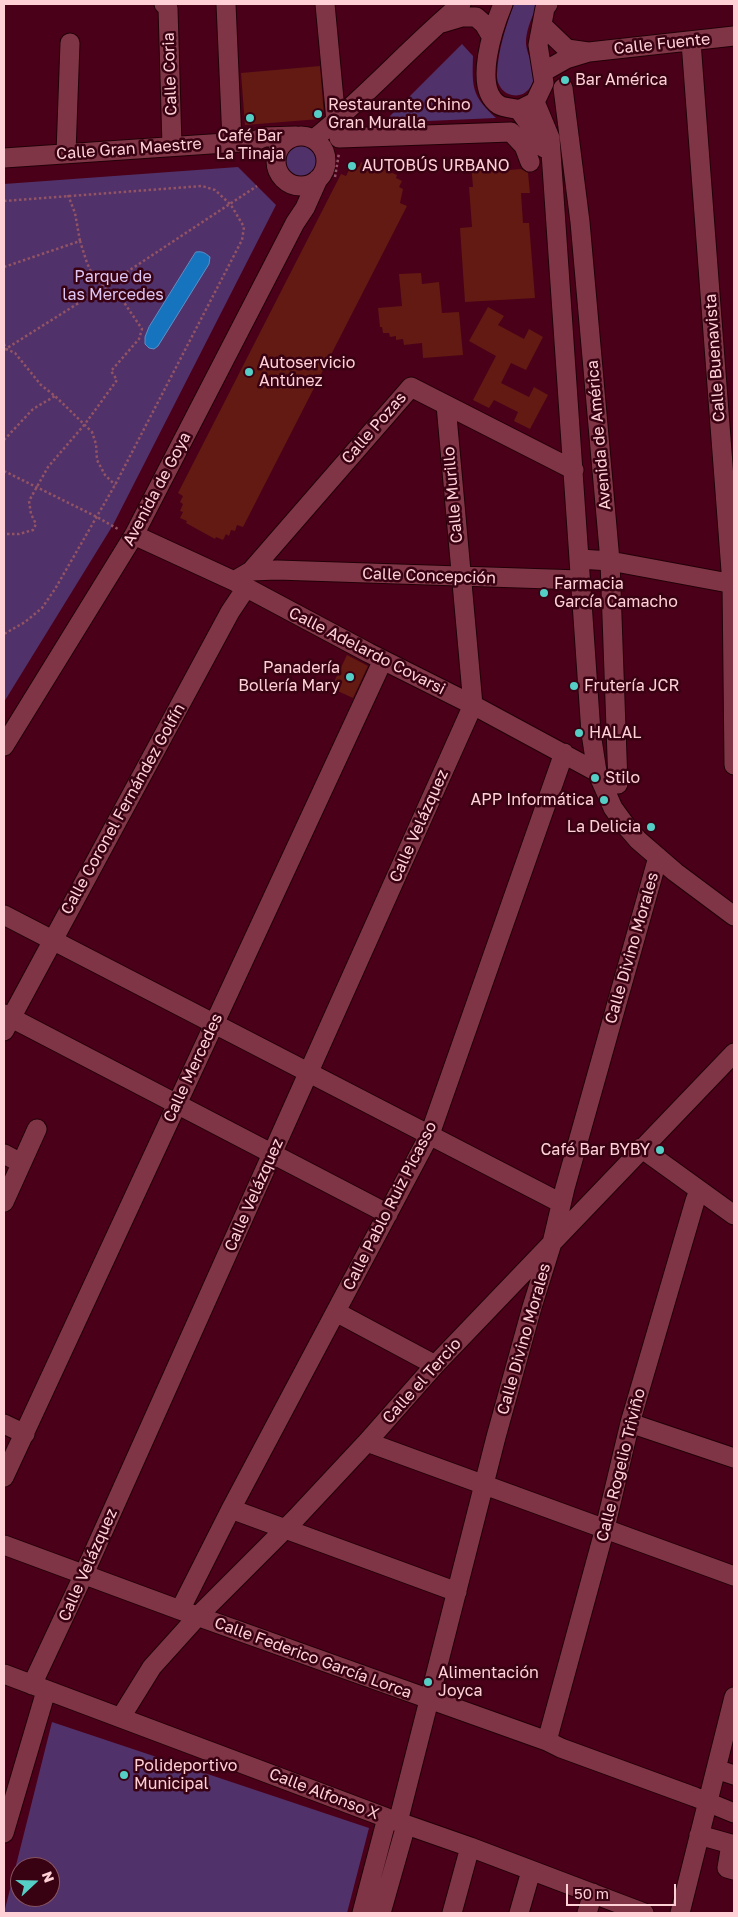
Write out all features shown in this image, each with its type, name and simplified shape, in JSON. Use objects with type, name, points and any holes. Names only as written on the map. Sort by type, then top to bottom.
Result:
[{"type":"street","name":"Calle Coria","points":[[164,4],[168,8],[172,146]]},
{"type":"street","points":[[226,4],[232,142]]},
{"type":"street","points":[[325,4],[338,129]]},
{"type":"street","points":[[325,155],[338,129],[360,99],[436,25],[461,4]]},
{"type":"street","points":[[503,4],[491,36],[486,68],[487,82],[492,96],[499,104],[527,106],[544,83],[544,72],[538,44],[548,4]]},
{"type":"street","points":[[436,25],[452,18],[476,17],[484,24],[491,36]]},
{"type":"street","name":"Calle Fuente","points":[[542,25],[566,49],[589,52]]},
{"type":"street","name":"Calle Fuente","points":[[544,72],[566,59],[589,52],[734,36]]},
{"type":"street","name":"Calle Buenavista","points":[[692,42],[733,584],[734,765]]},
{"type":"street","points":[[66,153],[70,44]]},
{"type":"street","name":"Avenida de América","points":[[563,88],[580,222],[610,561],[618,784]]},
{"type":"street","name":"Avenida de América","points":[[527,106],[537,135],[550,161],[574,470],[591,733],[597,772],[613,808],[638,840],[675,872],[734,916]]},
{"type":"street","points":[[305,138],[321,146],[326,164],[318,179],[302,186],[293,185],[284,179],[277,170],[276,159],[279,148],[286,140],[305,138],[338,129],[511,132],[524,146],[530,162]]},
{"type":"street","name":"Calle Gran Maestre","points":[[4,158],[255,141],[264,137],[305,138]]},
{"type":"street","points":[[255,141],[276,159]]},
{"type":"street","name":"Avenida de Goya","points":[[4,746],[133,536],[295,223],[306,208],[318,179]]},
{"type":"street","name":"Avenida de Goya","points":[[293,185],[295,223]]},
{"type":"street","name":"Calle Pozas","points":[[244,580],[411,387],[574,470]]},
{"type":"street","name":"Calle Murillo","points":[[446,404],[460,577],[474,705]]},
{"type":"street","name":"Calle Adelardo Covarsi","points":[[133,536],[244,580],[266,598],[383,660],[474,705],[597,772]]},
{"type":"street","points":[[580,558],[610,561],[733,584]]},
{"type":"street","points":[[266,598],[265,582],[268,575],[277,570]]},
{"type":"street","name":"Calle Concepción","points":[[244,580],[277,570],[580,580]]},
{"type":"street","name":"Calle Coronel Fernández Golfín","points":[[6,1021],[230,612],[244,580]]},
{"type":"street","name":"Calle Mercedes","points":[[4,1477],[383,660]]},
{"type":"street","name":"Calle Velázquez","points":[[4,1833],[39,1688],[84,1574],[474,705]]},
{"type":"street","name":"Calle Pablo Ruiz Picasso","points":[[180,1610],[231,1509],[430,1134],[564,753]]},
{"type":"street","name":"Calle Divino Morales","points":[[397,1822],[529,1317],[552,1243],[561,1203],[658,857]]},
{"type":"street","points":[[4,915],[213,1024],[309,1071],[561,1203]]},
{"type":"street","points":[[6,1021],[176,1104],[388,1214]]},
{"type":"street","name":"Calle el Tercio","points":[[121,1717],[152,1667],[198,1616],[285,1529],[367,1442],[435,1364],[734,1053]]},
{"type":"street","points":[[4,1202],[37,1129]]},
{"type":"street","points":[[641,1148],[734,1215]]},
{"type":"street","points":[[4,1154],[21,1163]]},
{"type":"street","name":"Calle Rogelio Triviño","points":[[547,1741],[605,1528],[630,1423],[694,1201],[699,1190]]},
{"type":"street","points":[[336,1312],[435,1364]]},
{"type":"street","points":[[630,1423],[733,1453]]},
{"type":"street","points":[[4,1424],[24,1434]]},
{"type":"street","points":[[367,1442],[734,1576]]},
{"type":"street","points":[[231,1509],[458,1592]]},
{"type":"street","name":"Calle Federico García Lorca","points":[[4,1545],[547,1741],[561,1748],[734,1813]]},
{"type":"street","name":"Calle Alfonso X","points":[[4,1674],[644,1913]]},
{"type":"street","points":[[680,1913],[716,1769],[729,1739],[734,1697]]},
{"type":"street","points":[[716,1769],[734,1775]]},
{"type":"street","points":[[362,1913],[397,1822]]},
{"type":"street","points":[[381,1913],[397,1822]]},
{"type":"street","points":[[699,1835],[731,1844],[727,1868],[734,1870]]},
{"type":"street","points":[[452,1913],[470,1847]]},
{"type":"street","points":[[520,1913],[531,1870]]},
{"type":"street","points":[[588,1913],[593,1893]]},
{"type":"path","points":[[4,201],[202,186],[215,190],[231,205],[244,227],[242,240],[115,485],[55,589],[42,608],[25,622],[4,634]]},
{"type":"path","points":[[5,349],[231,205],[257,186]]},
{"type":"path","points":[[4,534],[19,534],[33,530],[36,524],[30,514],[29,501],[48,467],[85,424],[117,380],[110,371],[139,339],[142,328],[123,301],[95,280],[80,242],[75,213],[68,195]]},
{"type":"path","points":[[4,267],[80,242]]},
{"type":"path","points":[[4,344],[5,349]]},
{"type":"path","points":[[5,349],[14,353],[41,385],[92,432],[96,444],[97,460],[105,475],[115,485]]},
{"type":"path","points":[[4,440],[33,409],[55,396]]},
{"type":"path","points":[[4,471],[133,536]]},
{"type":"green space","points":[[514,4],[538,4],[529,26],[526,40],[534,79],[528,90],[523,94],[511,95],[501,88],[497,74],[505,29]]},
{"type":"green space","points":[[462,44],[473,56],[475,91],[482,104],[496,118],[383,123]]},
{"type":"green space","points":[[302,145],[313,150],[318,161],[313,172],[302,177],[291,172],[286,161],[291,150]]},
{"type":"green space","name":"Parque de las Mercedes","points":[[238,167],[276,205],[113,525],[4,702],[4,184]]},
{"type":"green space","name":"Polideportivo Municipal","points":[[52,1722],[369,1828],[347,1913],[4,1913],[10,1889],[10,1907],[60,1907],[60,1857],[18,1857]]},
{"type":"water","points":[[196,252],[204,253],[210,257],[209,264],[158,346],[154,349],[149,348],[145,344],[145,337],[149,327]]},
{"type":"building","points":[[320,66],[324,116],[320,119],[245,125],[241,73]]},
{"type":"building","points":[[361,162],[367,165],[368,162],[397,175],[396,178],[402,181],[399,187],[403,189],[400,203],[407,206],[243,527],[237,525],[235,531],[231,530],[229,536],[226,534],[223,540],[216,537],[215,539],[180,518],[183,512],[180,511],[183,504],[180,502],[183,496],[178,493],[341,174],[346,176],[349,170],[352,172],[355,165],[359,167]]},
{"type":"building","points":[[484,162],[485,172],[521,169],[528,173],[530,193],[521,193],[523,223],[529,223],[535,298],[465,302],[460,228],[472,227],[469,187],[473,187],[471,163]]},
{"type":"building","points":[[421,273],[422,284],[439,282],[442,313],[459,312],[463,355],[423,358],[422,343],[404,345],[403,339],[396,340],[396,336],[390,337],[389,333],[383,333],[382,327],[380,327],[378,308],[402,306],[399,274]]},
{"type":"building","points":[[488,307],[504,316],[498,325],[524,339],[529,329],[543,337],[526,370],[511,363],[501,383],[529,397],[534,387],[548,395],[530,429],[514,421],[518,412],[494,400],[489,408],[473,400],[496,356],[469,341]]},
{"type":"building","name":"Panadería Bollería Mary","points":[[347,655],[368,666],[353,698],[331,688]]},
{"type":"place","name":"Bar América","points":[[565,80]]},
{"type":"place","name":"Restaurante Chino Gran Muralla","points":[[318,114]]},
{"type":"place","name":"Café Bar La Tinaja","points":[[250,118]]},
{"type":"place","name":"AUTOBÚS URBANO","points":[[352,166]]},
{"type":"place","name":"Autoservicio Antúnez","points":[[249,372]]},
{"type":"place","name":"Farmacia García Camacho","points":[[544,593]]},
{"type":"place","name":"Panadería Bollería Mary","points":[[350,677]]},
{"type":"place","name":"Frutería JCR","points":[[574,686]]},
{"type":"place","name":"HALAL","points":[[579,733]]},
{"type":"place","name":"Stilo","points":[[595,778]]},
{"type":"place","name":"APP Informática","points":[[604,800]]},
{"type":"place","name":"La Delicia","points":[[651,827]]},
{"type":"place","name":"Café Bar BYBY","points":[[660,1150]]},
{"type":"place","name":"Alimentación Joyca","points":[[428,1682]]},
{"type":"place","name":"Polideportivo Municipal","points":[[124,1775]]}]
